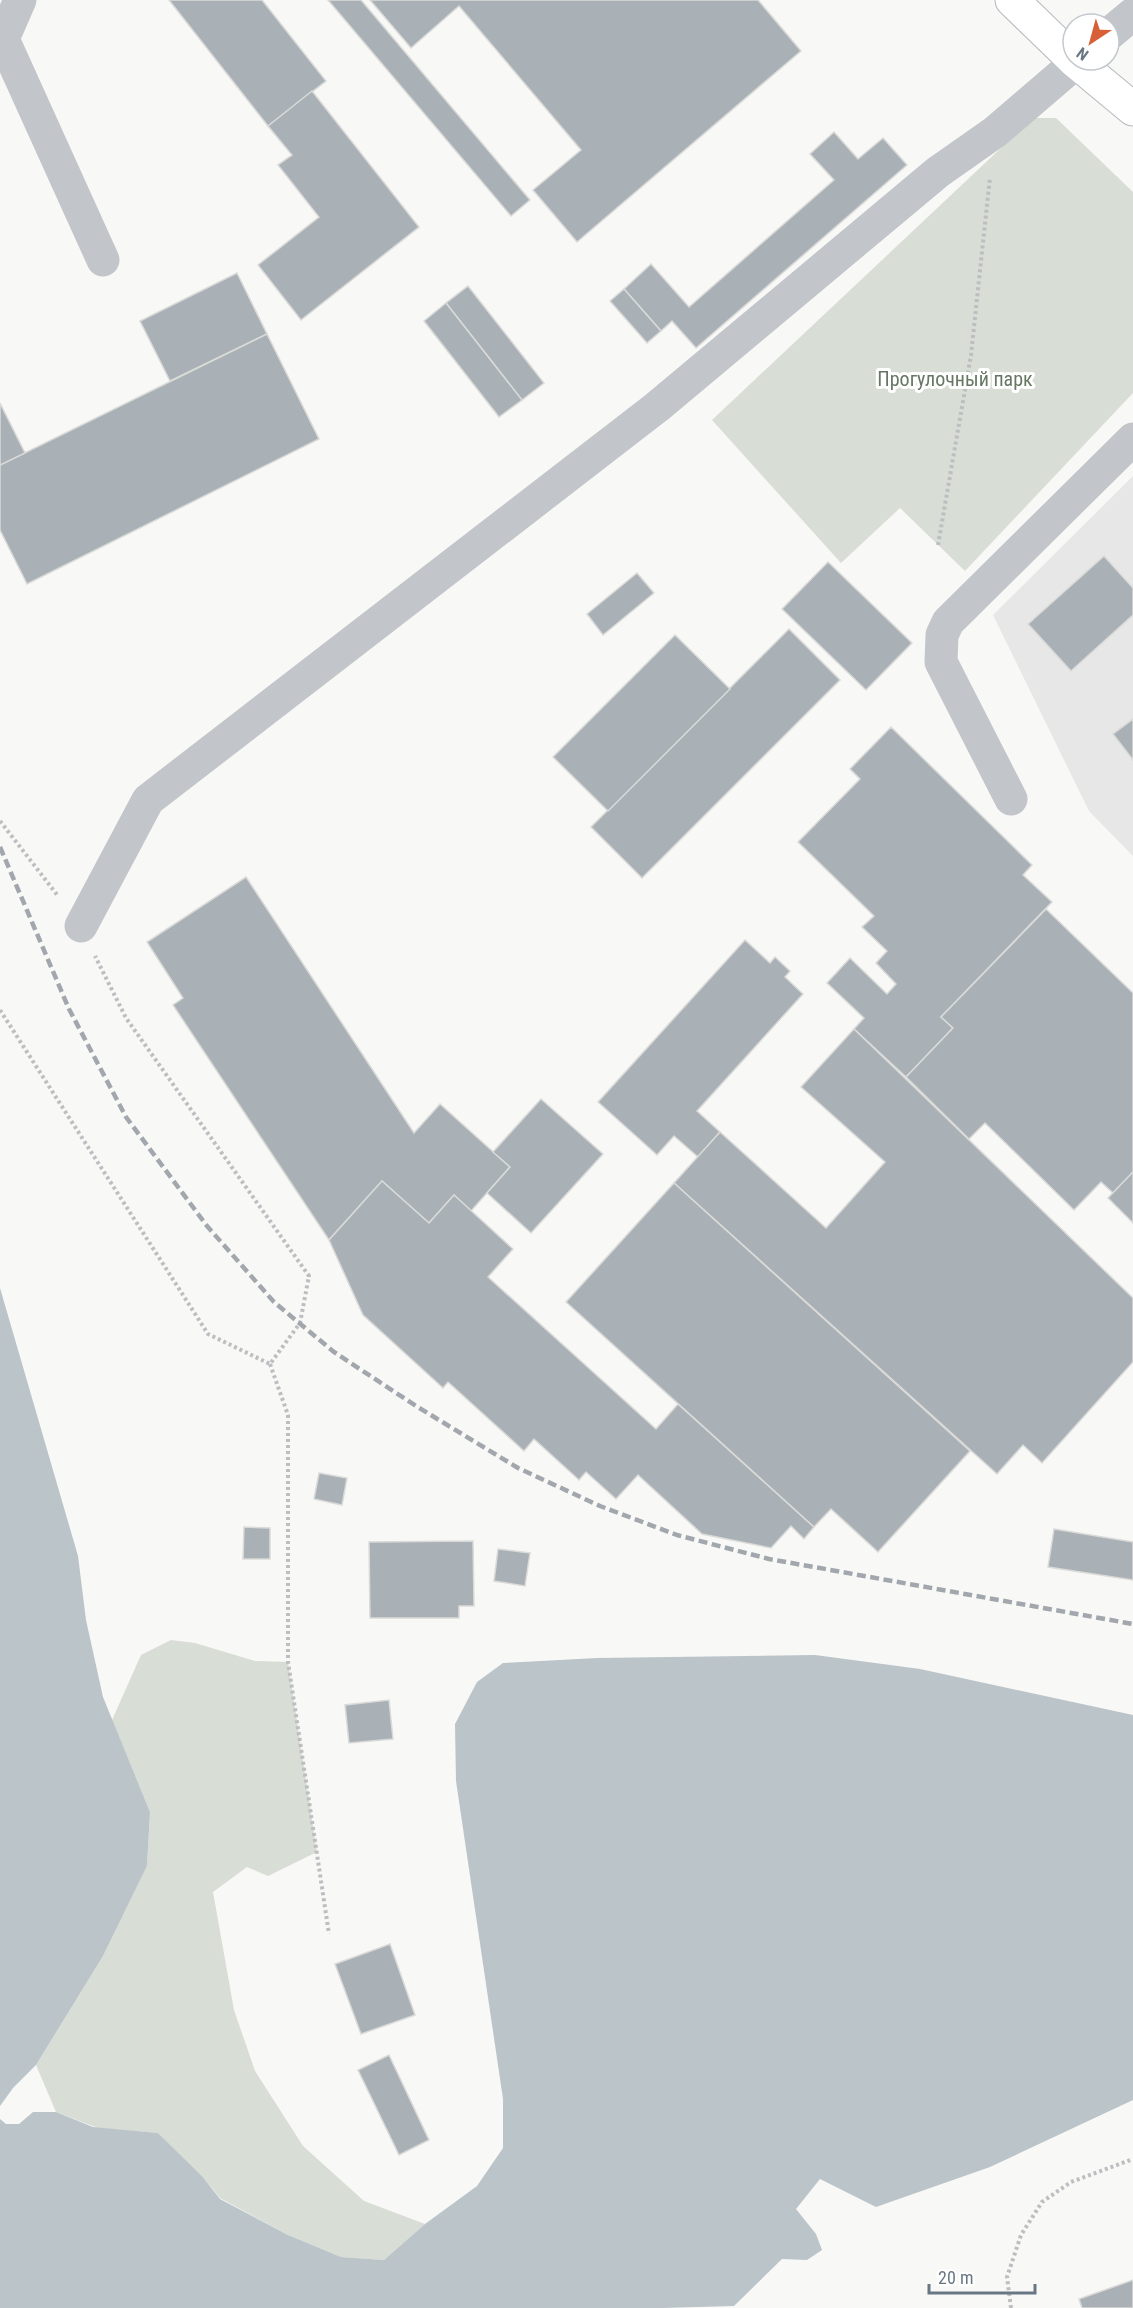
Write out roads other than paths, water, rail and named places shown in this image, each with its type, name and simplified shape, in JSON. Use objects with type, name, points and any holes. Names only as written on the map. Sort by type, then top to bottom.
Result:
[{"type":"main road","points":[[1012,0],[1061,47]]},
{"type":"main road","points":[[1089,72],[1133,109]]},
{"type":"street","points":[[20,0],[3,39],[103,260]]},
{"type":"street","points":[[1121,24],[1133,14]]},
{"type":"street","points":[[81,926],[148,800],[657,407],[938,172],[995,132],[1062,72]]},
{"type":"street","points":[[1011,799],[941,662],[942,635],[948,622],[1133,439]]},
{"type":"railway","points":[[0,847],[69,1009],[126,1117],[207,1226],[274,1302],[334,1352],[416,1406],[518,1468],[600,1506],[677,1535],[769,1559],[1133,1624]]},
{"type":"park label","name":"Прогулочный парк","points":[[955,379]]}]
